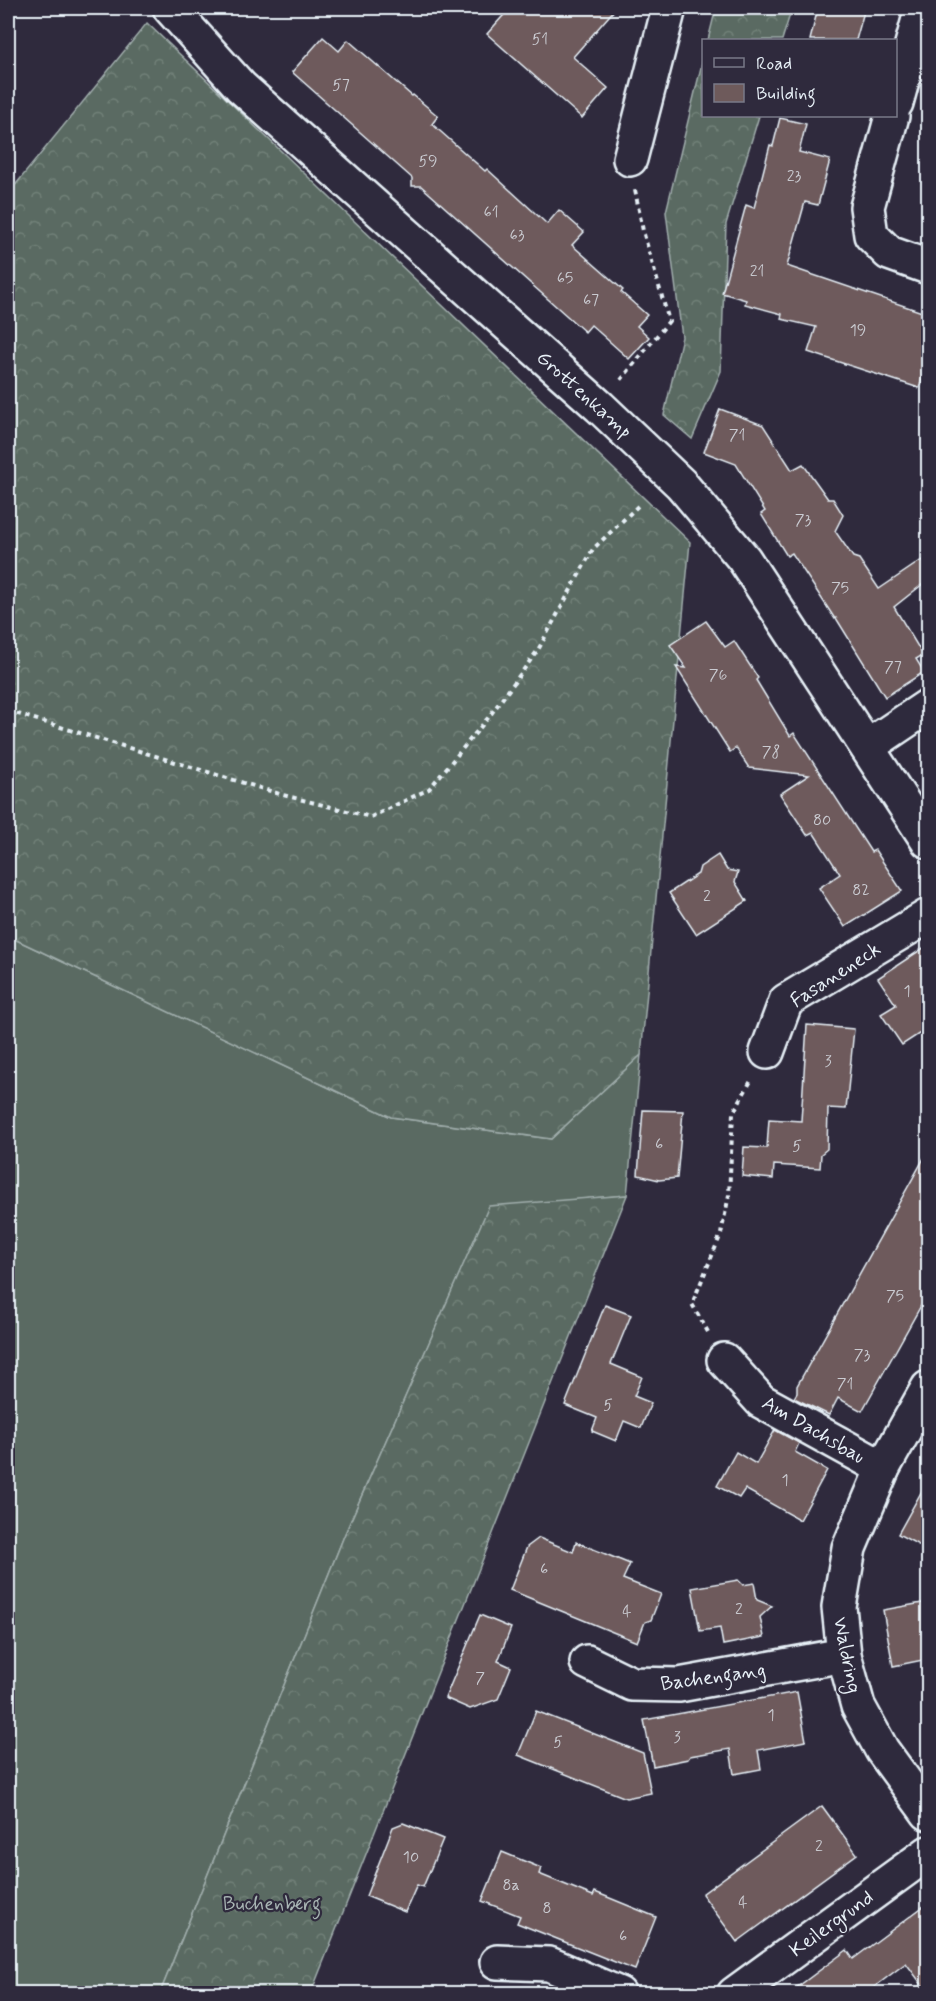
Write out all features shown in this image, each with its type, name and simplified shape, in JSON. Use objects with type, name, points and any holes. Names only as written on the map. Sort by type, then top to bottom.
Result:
[{"type":"street","name":"Grottenkamp","points":[[170,8],[241,87],[600,406],[681,484],[744,559],[928,841]]},
{"type":"street","points":[[630,159],[669,8]]},
{"type":"street","points":[[897,99],[922,8]]},
{"type":"street","points":[[892,117],[867,207],[871,235],[889,253],[928,267]]},
{"type":"street","points":[[867,747],[928,706]]},
{"type":"street","name":"Fasaneneck","points":[[767,1053],[786,1001],[928,916]]},
{"type":"street","name":"Am Dachsbau","points":[[724,1360],[761,1401],[883,1468]]},
{"type":"street","name":"Waldring","points":[[928,1388],[883,1468],[849,1548],[839,1607],[844,1655],[858,1706],[882,1750],[928,1813]]},
{"type":"street","name":"Bachengang","points":[[586,1662],[632,1684],[679,1685],[844,1655]]},
{"type":"street","name":"Keilergrund","points":[[734,1994],[928,1853]]},
{"type":"street","points":[[497,1962],[549,1964],[619,1994]]},
{"type":"path","points":[[600,406],[669,321],[643,231],[630,159]]},
{"type":"path","points":[[8,711],[284,795],[371,817],[429,789],[488,718],[538,650],[592,549],[639,505]]},
{"type":"path","points":[[724,1360],[692,1304],[721,1234],[729,1195],[733,1113],[767,1053]]},
{"type":"green space","points":[[716,8],[792,8],[782,39],[708,39]]},
{"type":"green space","points":[[147,23],[690,542],[641,1055],[551,1139],[391,1117],[8,936],[8,194]]},
{"type":"green space","points":[[702,63],[702,117],[759,117],[726,224],[721,371],[692,439],[664,415],[682,337],[666,212]]},
{"type":"green space","points":[[8,936],[391,1117],[551,1139],[641,1055],[627,1195],[489,1207],[344,1536],[160,1993],[8,1994]]},
{"type":"green space","name":"Buchenberg","points":[[627,1195],[311,1993],[160,1993],[344,1536],[489,1206]]},
{"type":"building","points":[[510,8],[616,8],[573,57],[608,88],[582,118],[487,34]]},
{"type":"building","points":[[818,8],[865,8],[856,39],[810,39]]},
{"type":"building","points":[[323,37],[339,51],[348,40],[438,116],[432,124],[485,171],[487,169],[547,224],[559,210],[584,232],[572,245],[623,290],[621,292],[647,315],[637,326],[649,337],[629,359],[591,325],[585,332],[421,186],[412,186],[412,178],[292,72]]},
{"type":"building","points":[[780,118],[806,124],[799,152],[830,160],[818,205],[805,202],[787,266],[928,314],[928,377],[923,376],[919,388],[808,352],[816,327],[781,319],[782,314],[745,304],[746,300],[722,293],[746,205],[754,208],[770,145],[773,146]]},
{"type":"building","points":[[720,409],[763,425],[792,470],[803,464],[828,499],[833,499],[843,515],[835,531],[853,557],[859,559],[879,589],[922,560],[928,568],[928,580],[894,607],[923,655],[916,659],[924,672],[885,697],[792,553],[787,556],[761,514],[765,511],[736,464],[704,452]]},
{"type":"building","points":[[706,621],[725,647],[734,641],[758,678],[756,680],[790,736],[794,733],[871,852],[875,850],[902,891],[845,927],[819,888],[840,874],[813,832],[807,835],[780,794],[809,775],[749,768],[736,748],[730,752],[676,667],[686,668],[670,645]]},
{"type":"building","points":[[718,855],[727,870],[738,872],[735,882],[747,901],[696,934],[669,893],[698,874],[700,867]]},
{"type":"building","points":[[928,945],[928,1028],[902,1045],[881,1014],[896,1005],[878,978]]},
{"type":"building","points":[[807,1025],[854,1029],[846,1109],[828,1108],[827,1149],[821,1154],[820,1168],[774,1165],[773,1179],[742,1176],[744,1147],[767,1148],[769,1119],[801,1121]]},
{"type":"building","points":[[643,1110],[683,1111],[677,1178],[659,1180],[638,1175]]},
{"type":"building","points":[[928,1151],[928,1293],[862,1411],[838,1398],[829,1415],[794,1398],[797,1386]]},
{"type":"building","points":[[605,1305],[631,1315],[611,1364],[642,1377],[634,1396],[651,1403],[641,1428],[624,1421],[616,1441],[592,1431],[597,1418],[565,1405]]},
{"type":"building","points":[[775,1430],[799,1443],[795,1452],[827,1470],[800,1520],[745,1489],[739,1498],[717,1486],[736,1452],[756,1464]]},
{"type":"building","points":[[928,1480],[928,1550],[898,1534]]},
{"type":"building","points":[[539,1538],[573,1552],[576,1542],[630,1564],[623,1579],[661,1594],[651,1620],[645,1622],[637,1642],[510,1590],[527,1547]]},
{"type":"building","points":[[738,1580],[743,1585],[754,1583],[757,1600],[772,1606],[760,1617],[764,1637],[723,1645],[720,1628],[700,1631],[692,1588]]},
{"type":"building","points":[[928,1602],[928,1659],[893,1666],[883,1610]]},
{"type":"building","points":[[480,1615],[511,1628],[498,1661],[511,1667],[498,1699],[470,1709],[445,1698]]},
{"type":"building","points":[[797,1692],[806,1741],[758,1750],[761,1769],[734,1774],[730,1749],[653,1766],[644,1720]]},
{"type":"building","points":[[536,1711],[643,1753],[651,1793],[626,1798],[518,1755]]},
{"type":"building","points":[[822,1806],[857,1854],[737,1942],[702,1894]]},
{"type":"building","points":[[403,1823],[443,1839],[423,1887],[417,1885],[405,1912],[366,1896],[393,1827]]},
{"type":"building","points":[[502,1852],[541,1868],[539,1874],[593,1896],[595,1892],[656,1917],[635,1970],[517,1923],[520,1916],[482,1901]]},
{"type":"building","points":[[928,1903],[928,1993],[906,1963],[865,1994],[788,1994],[847,1950],[853,1959]]}]
